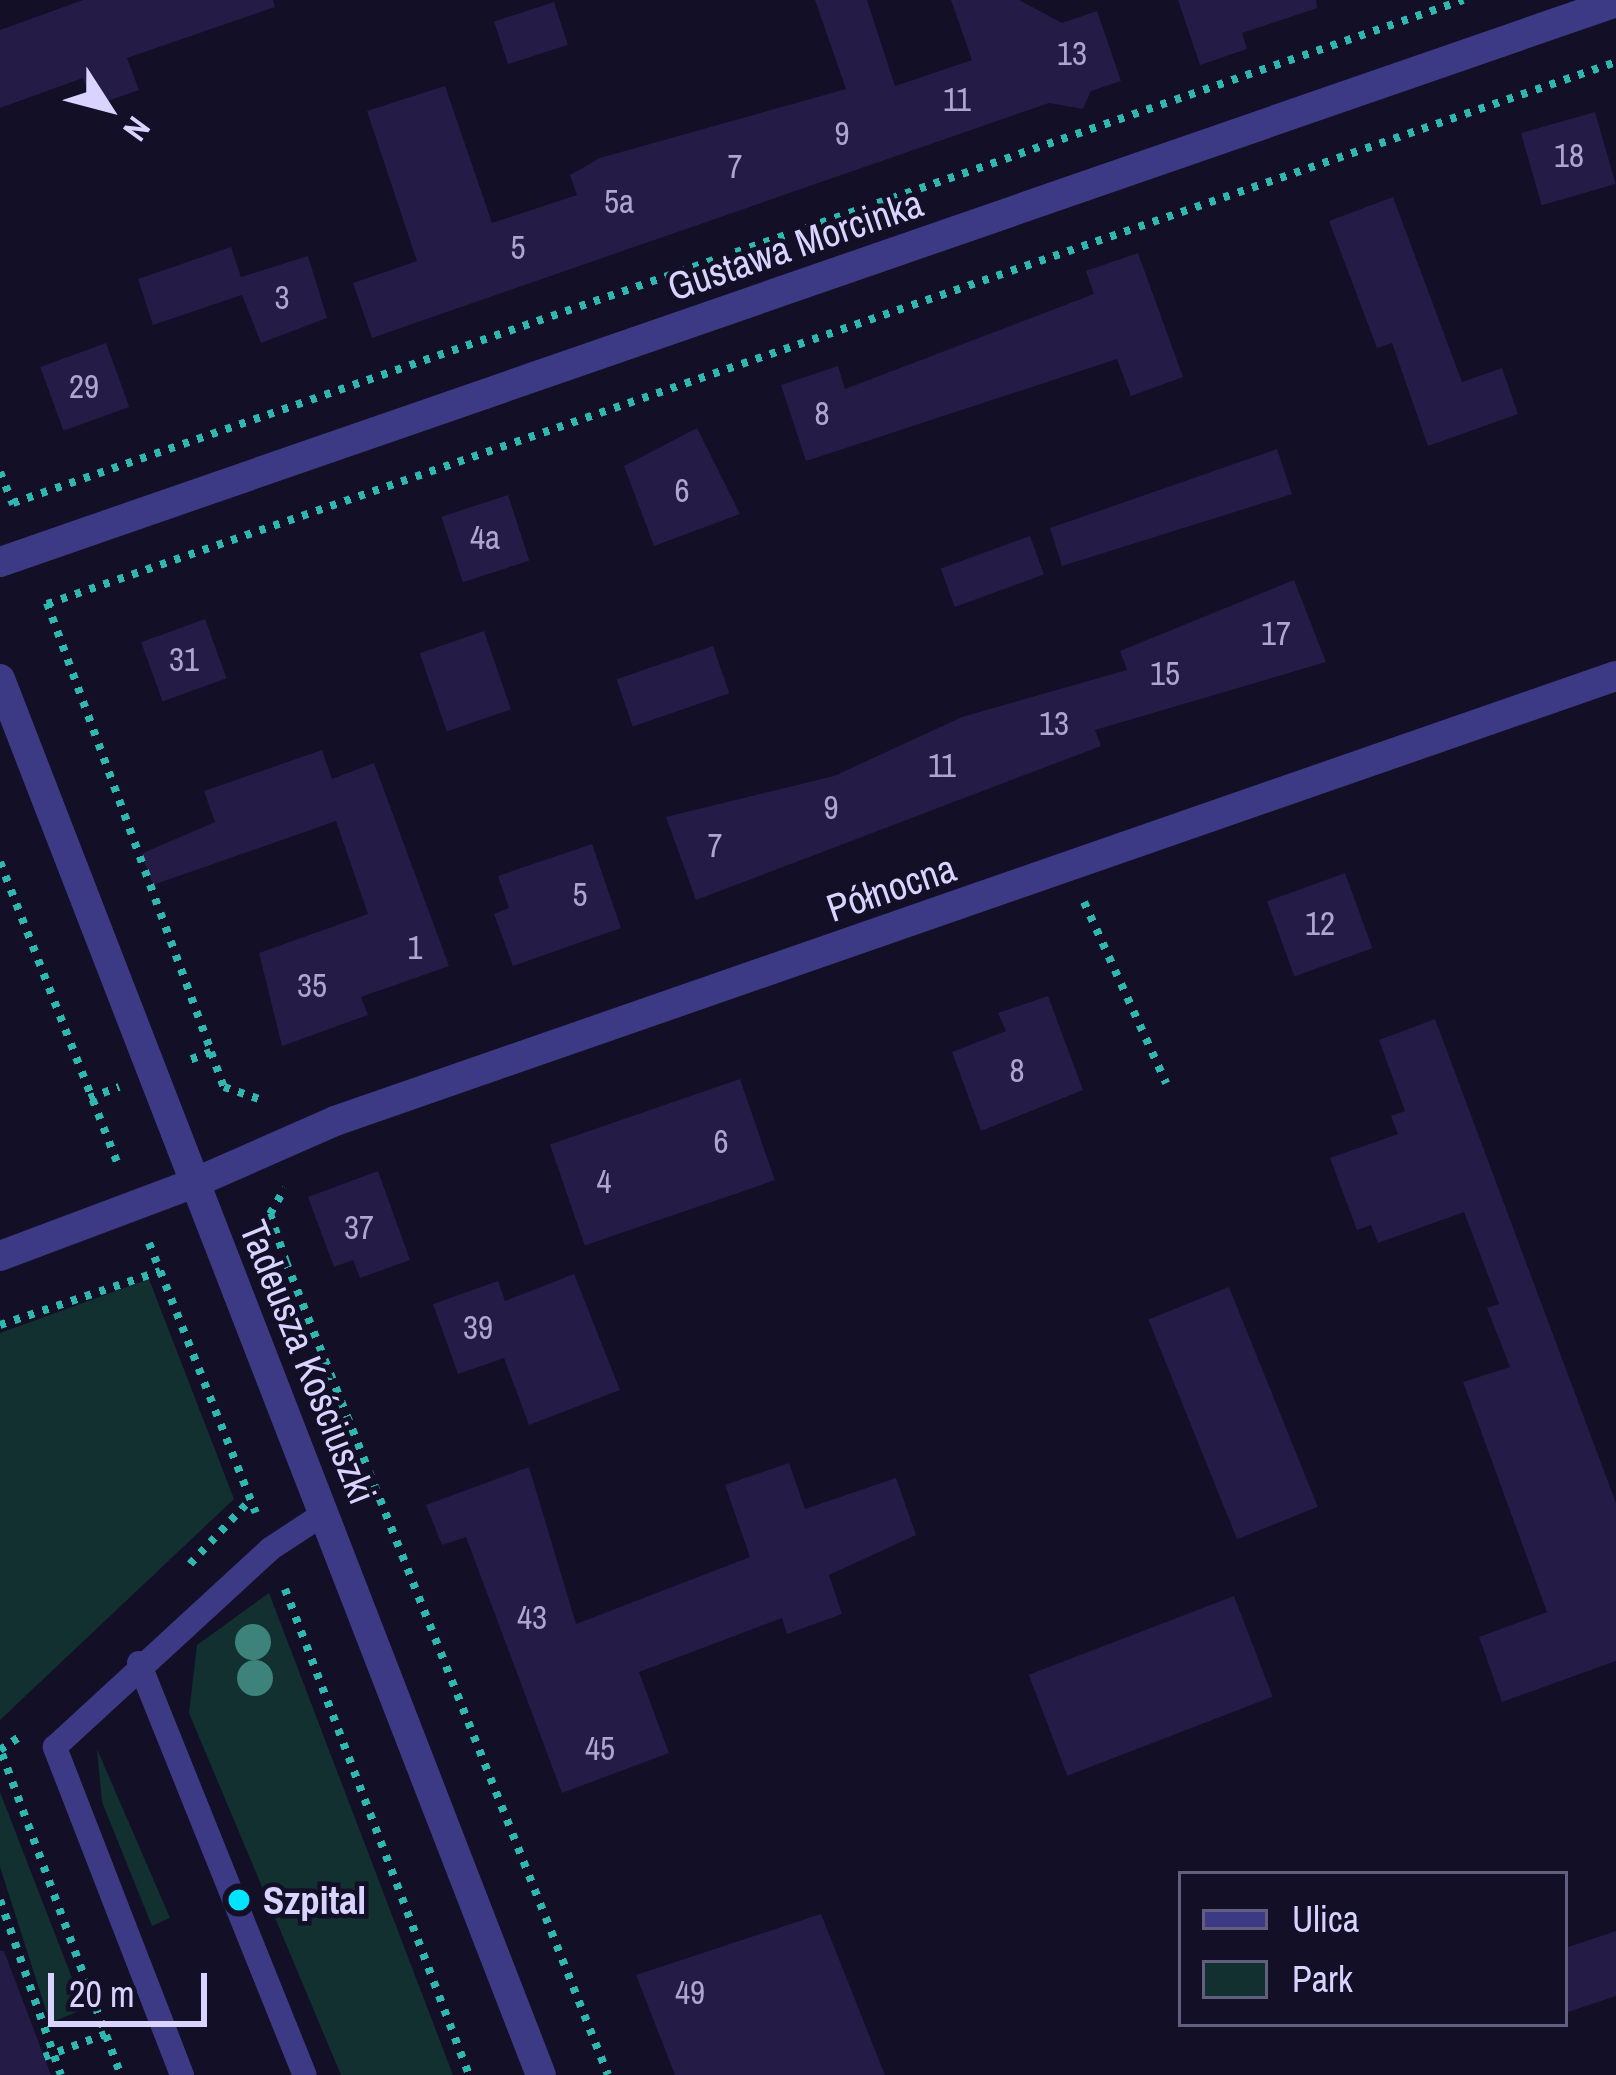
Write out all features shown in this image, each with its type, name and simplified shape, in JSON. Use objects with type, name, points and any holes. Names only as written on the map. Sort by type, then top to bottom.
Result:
[{"type":"street","name":"Gustawa Morcinka","points":[[0,562],[1616,2]]},
{"type":"street","name":"Północna","points":[[0,1256],[194,1183],[334,1121],[1616,676]]},
{"type":"street","name":"Tadeusza Kościuszki","points":[[0,679],[541,2075]]},
{"type":"lane","points":[[182,2075],[55,1747],[140,1663],[270,1549],[325,1513]]},
{"type":"lane","points":[[140,1663],[305,2075]]},
{"type":"path","points":[[13,503],[1463,0]]},
{"type":"path","points":[[47,604],[1616,62]]},
{"type":"path","points":[[0,472],[211,1052],[89,1098]]},
{"type":"path","points":[[0,862],[270,1549],[469,2075]]},
{"type":"path","points":[[1069,868],[1166,1083]]},
{"type":"path","points":[[286,1262],[608,2075]]},
{"type":"path","points":[[0,1325],[160,1271]]},
{"type":"path","points":[[2,1754],[121,2075]]},
{"type":"path","points":[[0,1900],[48,2056],[61,2075]]},
{"type":"path","points":[[48,2056],[106,2034]]},
{"type":"green space","points":[[149,1279],[234,1499],[0,1720],[0,1333]]},
{"type":"green space","points":[[269,1593],[453,2075],[341,2075],[189,1713],[197,1645]]},
{"type":"green space","points":[[97,1749],[170,1918],[152,1926],[102,1802]]},
{"type":"green space","points":[[0,1792],[84,2009],[50,2023],[0,1867]]},
{"type":"building","points":[[83,0],[273,0],[275,7],[127,58],[139,90],[93,106],[83,78],[0,108],[0,30]]},
{"type":"building","points":[[815,0],[867,0],[895,86],[972,60],[951,0],[1019,0],[1062,23],[1097,11],[1121,81],[1091,91],[1083,109],[1049,103],[372,338],[353,283],[417,261],[367,111],[445,86],[492,223],[577,195],[570,175],[600,158],[846,89]]},
{"type":"building","points":[[1178,0],[1316,0],[1317,8],[1242,33],[1247,49],[1200,65]]},
{"type":"building","points":[[554,2],[568,45],[508,64],[494,21]]},
{"type":"building","points":[[1595,112],[1616,184],[1542,205],[1521,133]]},
{"type":"building","points":[[1393,197],[1462,382],[1502,368],[1518,414],[1428,446],[1392,343],[1377,348],[1329,221]]},
{"type":"building","points":[[231,247],[241,277],[308,256],[327,318],[261,343],[242,295],[153,325],[138,279]]},
{"type":"building","points":[[1138,253],[1183,377],[1131,396],[1117,359],[806,461],[781,385],[838,366],[845,389],[1094,294],[1086,271]]},
{"type":"building","points":[[106,343],[129,407],[63,431],[40,367]]},
{"type":"building","points":[[697,428],[740,514],[654,546],[624,466]]},
{"type":"building","points":[[1277,449],[1292,494],[1062,566],[1050,528]]},
{"type":"building","points":[[508,495],[529,561],[463,582],[441,517]]},
{"type":"building","points":[[1030,536],[1044,575],[955,607],[941,568]]},
{"type":"building","points":[[1294,580],[1326,662],[1095,730],[1101,746],[696,900],[666,817],[834,776],[962,717],[1127,670],[1120,651]]},
{"type":"building","points":[[205,619],[227,678],[163,701],[141,642]]},
{"type":"building","points":[[484,631],[511,709],[447,732],[420,653]]},
{"type":"building","points":[[713,646],[729,693],[633,726],[617,679]]},
{"type":"building","points":[[322,750],[332,779],[374,763],[449,966],[361,997],[368,1015],[282,1046],[259,953],[368,914],[336,821],[153,885],[141,854],[215,822],[204,791]]},
{"type":"building","points":[[592,844],[621,928],[513,966],[494,914],[509,908],[498,876]]},
{"type":"building","points":[[1345,873],[1372,948],[1294,977],[1267,901]]},
{"type":"building","points":[[1048,996],[1083,1090],[981,1131],[952,1052],[1006,1031],[998,1013]]},
{"type":"building","points":[[1435,1019],[1616,1503],[1616,1661],[1502,1702],[1479,1637],[1547,1612],[1463,1382],[1510,1367],[1487,1308],[1499,1304],[1464,1212],[1378,1243],[1371,1225],[1357,1230],[1330,1158],[1398,1134],[1391,1116],[1405,1111],[1379,1040]]},
{"type":"building","points":[[740,1079],[775,1180],[585,1246],[550,1144]]},
{"type":"building","points":[[378,1171],[410,1260],[360,1278],[353,1260],[334,1267],[308,1197]]},
{"type":"building","points":[[574,1274],[620,1390],[529,1425],[504,1358],[458,1374],[433,1304],[498,1281],[505,1301]]},
{"type":"building","points":[[1229,1287],[1318,1507],[1237,1539],[1148,1320]]},
{"type":"building","points":[[789,1463],[805,1509],[896,1478],[916,1535],[829,1575],[842,1614],[787,1634],[782,1618],[639,1672],[669,1753],[562,1793],[466,1537],[442,1545],[426,1505],[529,1467],[576,1624],[750,1557],[725,1485]]},
{"type":"building","points":[[1234,1596],[1273,1697],[1067,1776],[1029,1675]]},
{"type":"building","points":[[821,1914],[885,2075],[675,2075],[636,1975]]},
{"type":"building","points":[[1616,1931],[1616,1996],[1568,2012],[1568,1947]]},
{"type":"building","points":[[0,1951],[4,1951],[51,2075],[0,2075]]},
{"type":"place","name":"Szpital","points":[[239,1900]]}]
